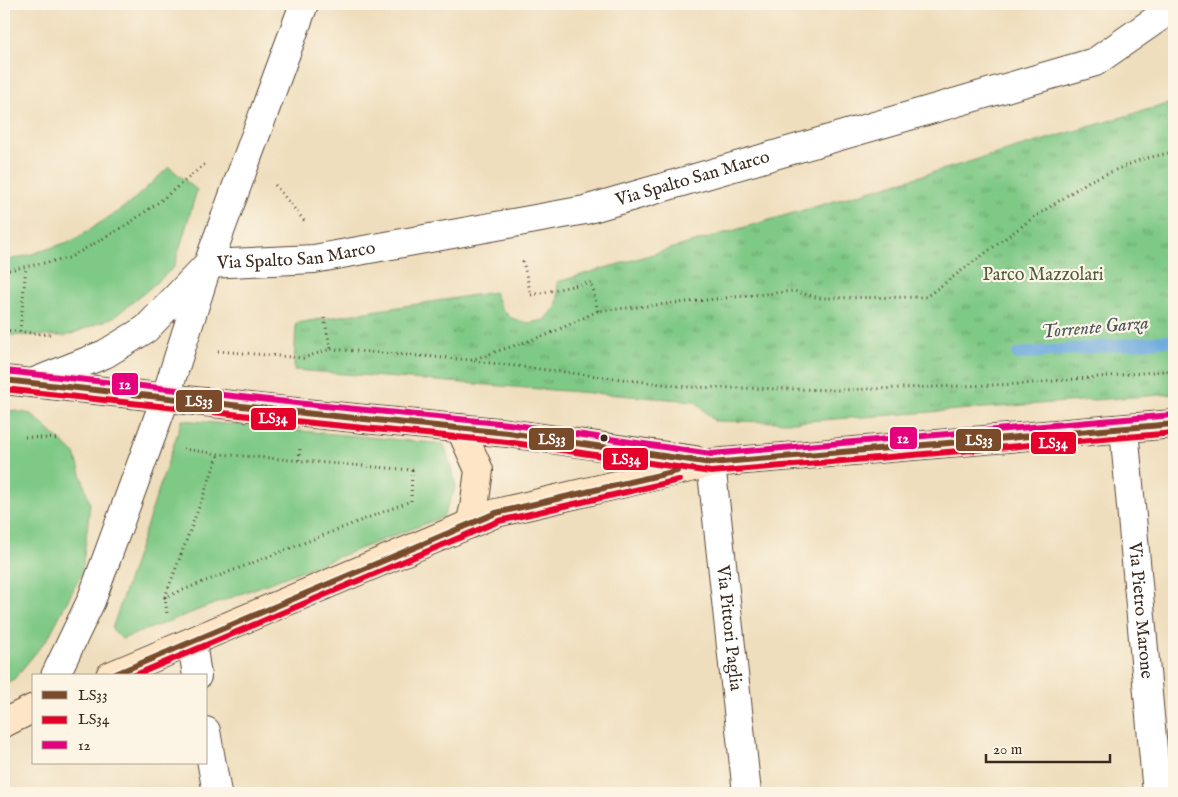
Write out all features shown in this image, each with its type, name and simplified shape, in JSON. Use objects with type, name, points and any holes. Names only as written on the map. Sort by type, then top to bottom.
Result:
[{"type":"main road","name":"Via Spalto San Marco","points":[[4,380],[508,433],[711,463]]},
{"type":"main road","points":[[115,674],[496,512],[711,463],[1174,424]]},
{"type":"main road","points":[[460,428],[479,470],[470,524]]},
{"type":"main road","points":[[4,723],[32,709]]},
{"type":"street","name":"Via Spalto San Marco","points":[[56,674],[91,601],[164,398],[208,264],[304,4]]},
{"type":"street","name":"Via Spalto San Marco","points":[[32,383],[105,354],[146,329],[208,264],[314,259],[585,210],[1095,62],[1168,14]]},
{"type":"street","name":"Via Pietro Marone","points":[[1124,429],[1157,793]]},
{"type":"street","name":"Via Pittori Paglia","points":[[711,463],[748,793]]},
{"type":"street","points":[[192,642],[197,674]]},
{"type":"street","points":[[208,742],[217,793]]},
{"type":"path","points":[[470,360],[549,334],[598,311],[794,291],[819,298],[926,297],[1030,220],[1089,182],[1142,159],[1174,152]]},
{"type":"path","points":[[4,271],[69,258],[108,236],[159,202],[206,163]]},
{"type":"path","points":[[274,185],[308,225]]},
{"type":"path","points":[[524,261],[531,295],[590,282],[598,311]]},
{"type":"path","points":[[20,332],[26,266]]},
{"type":"path","points":[[324,318],[331,349]]},
{"type":"path","points":[[304,358],[331,349],[470,360],[686,387],[832,389],[1022,384],[1174,370]]},
{"type":"path","points":[[25,436],[58,439]]},
{"type":"path","points":[[164,597],[411,502],[412,470],[219,454],[182,449]]},
{"type":"path","points":[[168,622],[164,597],[219,454]]},
{"type":"green space","name":"Parco Mazzolari","points":[[1174,102],[1174,394],[795,422],[714,421],[695,401],[294,370],[296,323],[494,292],[501,308],[511,318],[528,323],[545,320],[556,307],[558,298],[557,282]]},
{"type":"green space","points":[[169,167],[197,190],[174,267],[114,317],[66,336],[4,335],[4,261],[74,240],[129,204]]},
{"type":"green space","points":[[4,409],[31,414],[75,454],[90,504],[82,573],[48,638],[14,679],[4,684]]},
{"type":"green space","points":[[182,420],[444,444],[456,486],[443,517],[122,639],[112,629]]},
{"type":"waterway","name":"Torrente Garza","points":[[1018,354],[1174,340]]},
{"type":"transit line","name":"12","points":[[5,371],[509,424],[711,454],[1173,415]]},
{"type":"transit line","name":"LS33","points":[[4,380],[508,433],[711,463],[1174,424]]},
{"type":"transit line","name":"LS34","points":[[4,389],[507,442],[711,472],[1174,433]]},
{"type":"transit line","name":"LS33","points":[[116,674],[496,513],[677,471]]},
{"type":"transit line","name":"LS34","points":[[138,674],[499,521],[679,480]]}]
